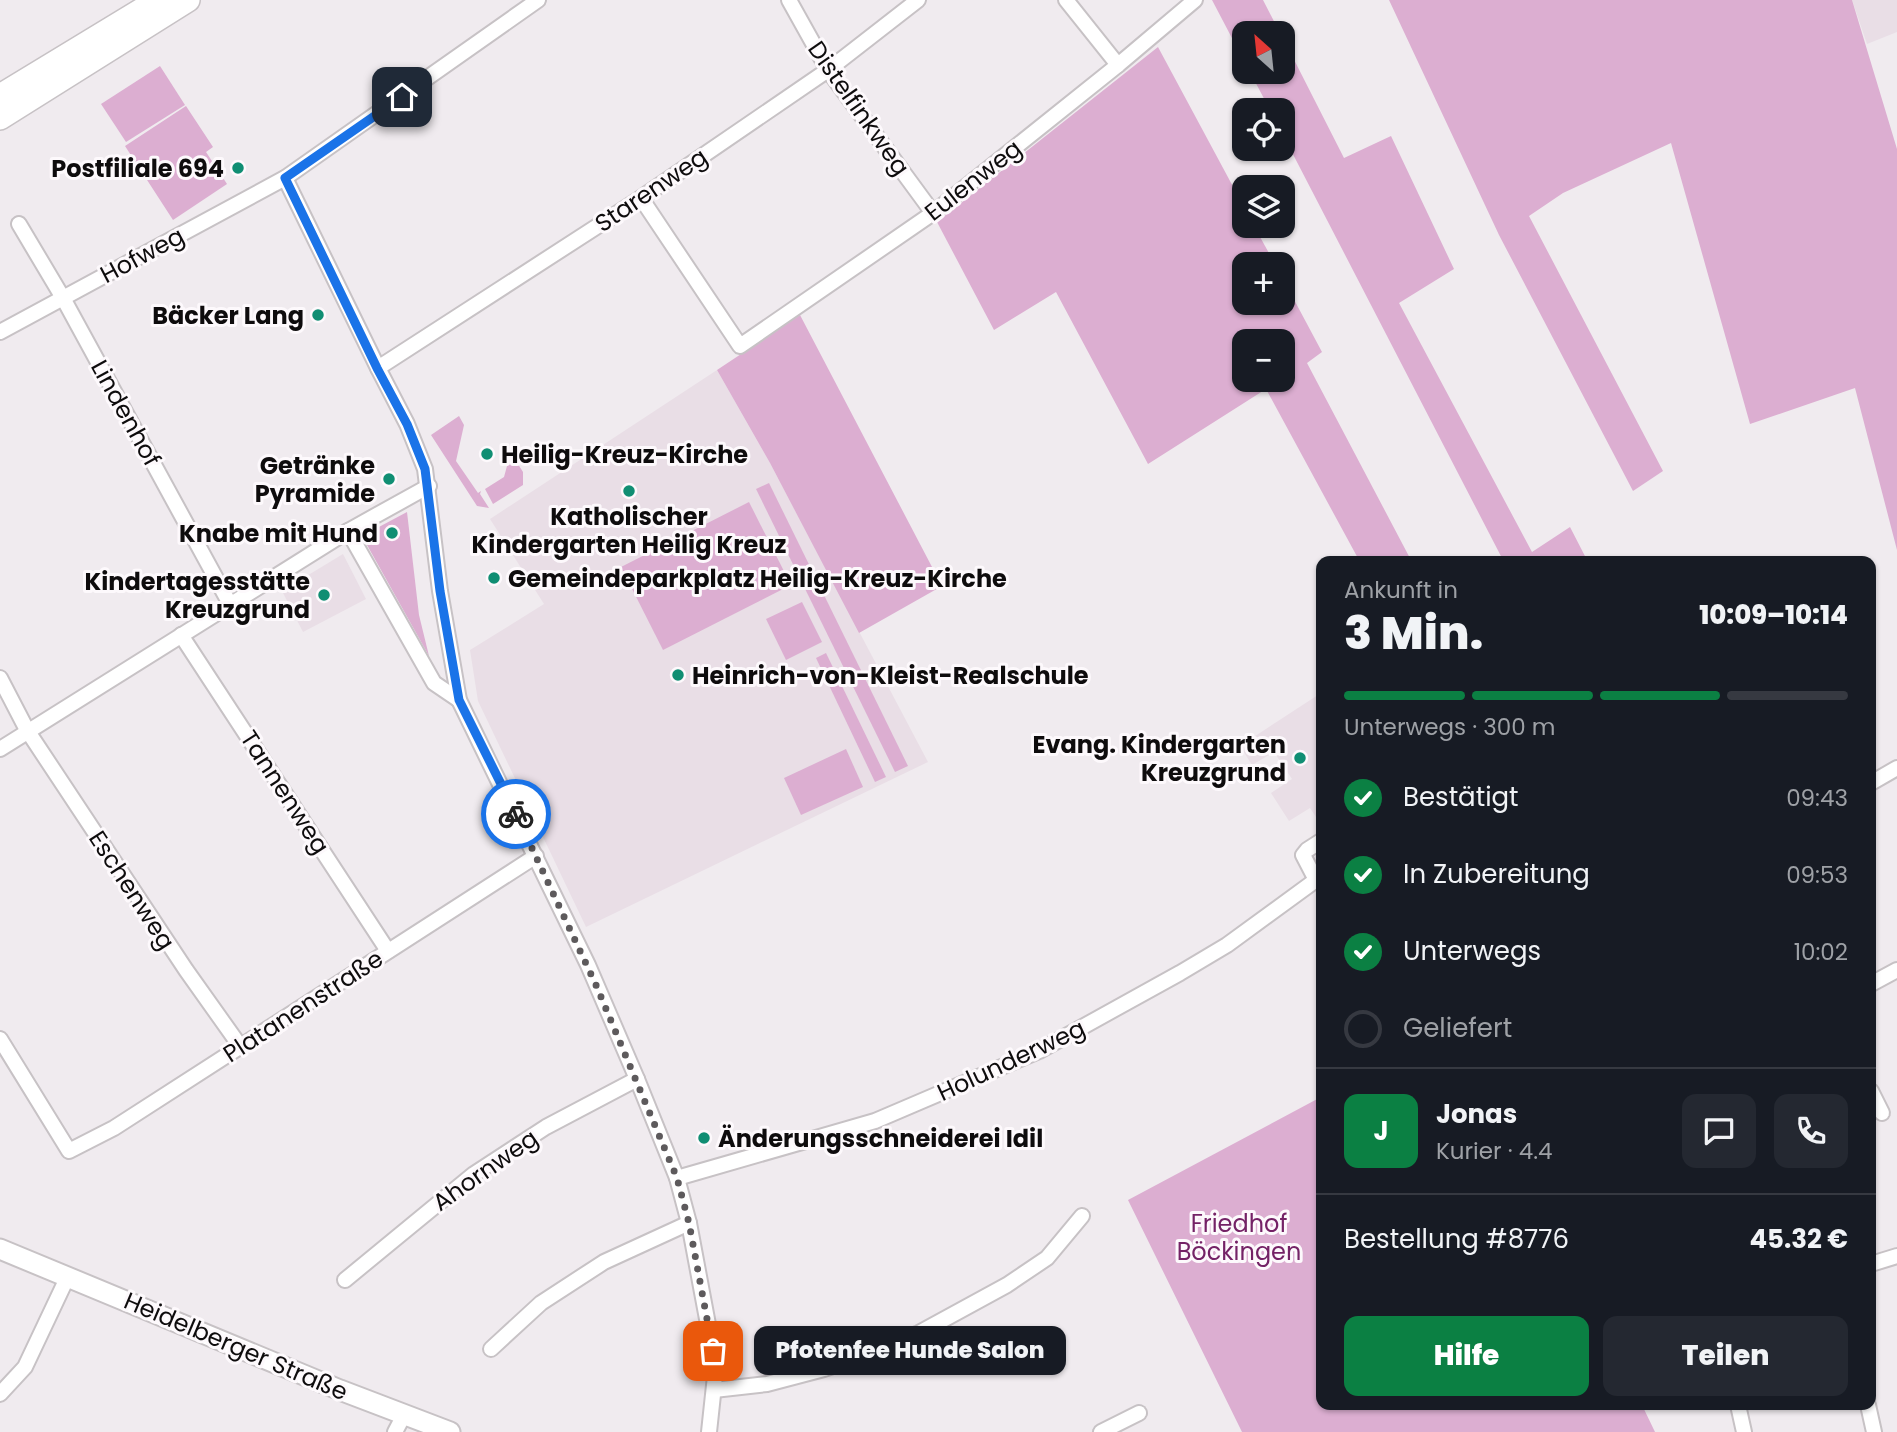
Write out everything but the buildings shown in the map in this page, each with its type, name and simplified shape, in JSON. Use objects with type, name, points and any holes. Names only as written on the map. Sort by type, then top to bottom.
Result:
[{"type":"main road","points":[[0,96],[158,0]]},
{"type":"main road","points":[[0,118],[188,0]]},
{"type":"main road","name":"Heidelberger Straße","points":[[0,1249],[236,1348],[399,1423],[450,1432]]},
{"type":"street","name":"Hofweg","points":[[0,332],[285,178],[538,0]]},
{"type":"street","name":"Distelfinkweg","points":[[789,0],[828,70],[933,213]]},
{"type":"street","name":"Starenweg","points":[[377,368],[641,198],[828,70],[918,0]]},
{"type":"street","points":[[1066,0],[1118,65]]},
{"type":"street","name":"Eulenweg","points":[[641,198],[740,346],[933,213],[1195,0]]},
{"type":"street","points":[[285,178],[407,424],[425,469],[440,591],[459,700],[588,965],[677,1178],[709,1324],[715,1376],[709,1432]]},
{"type":"street","name":"Lindenhof","points":[[19,224],[230,604]]},
{"type":"street","points":[[0,749],[348,531],[429,486]]},
{"type":"street","points":[[348,531],[434,683],[459,700]]},
{"type":"street","name":"Tannenweg","points":[[181,635],[388,951]]},
{"type":"street","name":"Eschenweg","points":[[0,678],[27,730],[186,970],[240,1046]]},
{"type":"street","points":[[1876,780],[1897,768]]},
{"type":"street","name":"Holunderweg","points":[[1316,844],[1303,855],[1316,876]]},
{"type":"street","name":"Platanenstraße","points":[[0,1039],[69,1151],[114,1128],[536,856]]},
{"type":"street","name":"Holunderweg","points":[[677,1178],[875,1121],[1039,1051],[1215,952],[1316,883]]},
{"type":"street","points":[[1876,981],[1897,970]]},
{"type":"street","name":"Ahornweg","points":[[345,1280],[474,1174],[546,1127],[637,1079]]},
{"type":"street","points":[[1876,1101],[1882,1113]]},
{"type":"street","points":[[714,1390],[767,1384],[824,1369],[919,1333],[1007,1285],[1047,1258],[1082,1216]]},
{"type":"street","points":[[491,1349],[541,1303],[604,1262],[689,1223]]},
{"type":"street","points":[[1876,1262],[1897,1256]]},
{"type":"street","points":[[0,1394],[26,1367],[68,1276]]},
{"type":"street","points":[[1739,1410],[1744,1432]]},
{"type":"street","points":[[1869,1410],[1874,1432]]},
{"type":"street","points":[[1101,1432],[1139,1413]]},
{"type":"shaded area","points":[[1852,0],[1897,0],[1897,32],[1867,44]]},
{"type":"shaded area","name":"Heinrich-von-Kleist-Realschule","points":[[717,370],[770,463],[928,762],[586,927],[478,701],[470,650],[544,604],[490,519]]},
{"type":"shaded area","name":"Kindertagesstätte Kreuzgrund","points":[[343,554],[366,599],[303,632],[282,591]]},
{"type":"shaded area","name":"Evang. Kindergarten Kreuzgrund","points":[[1316,696],[1316,817],[1310,808],[1289,821],[1271,793],[1292,779],[1274,752],[1252,765],[1240,746]]},
{"type":"green space","points":[[1212,0],[1263,0],[1274,21],[1232,21],[1232,38]]},
{"type":"green space","points":[[1389,0],[1852,0],[1897,149],[1897,550],[1855,388],[1750,424],[1671,143],[1563,193],[1529,216],[1663,471],[1633,491],[1499,235]]},
{"type":"green space","points":[[1158,47],[1232,185],[1232,238],[1261,238],[1268,252],[1232,252],[1232,315],[1295,315],[1295,301],[1322,352],[1307,363],[1409,556],[1357,556],[1268,392],[1295,392],[1295,329],[1232,329],[1232,392],[1261,392],[1148,464],[1056,292],[994,330],[937,222]]},
{"type":"green space","points":[[1295,62],[1344,158],[1391,136],[1454,269],[1399,303],[1532,552],[1570,527],[1585,556],[1501,556],[1295,158],[1295,98],[1264,98],[1256,84],[1295,84]]},
{"type":"green space","points":[[160,66],[185,105],[126,142],[101,104]]},
{"type":"green space","points":[[186,106],[213,147],[206,152],[227,184],[173,220],[125,146]]},
{"type":"green space","points":[[800,315],[942,586],[859,633],[770,463],[717,370]]},
{"type":"green space","points":[[459,416],[464,425],[456,461],[478,493],[481,491],[480,494],[489,508],[477,506],[431,435]]},
{"type":"green space","points":[[516,461],[523,472],[523,485],[493,504],[485,489],[504,477],[507,466]]},
{"type":"green space","points":[[769,483],[908,766],[895,772],[756,489]]},
{"type":"green space","points":[[749,502],[791,585],[663,650],[621,567]]},
{"type":"green space","points":[[407,512],[419,615],[429,656],[362,536]]},
{"type":"green space","points":[[802,602],[822,642],[786,660],[766,619]]},
{"type":"green space","points":[[826,653],[886,777],[875,782],[816,658]]},
{"type":"green space","points":[[846,749],[863,787],[801,815],[784,778]]},
{"type":"green space","name":"Friedhof Böckingen","points":[[1316,1100],[1316,1410],[1644,1410],[1655,1432],[1242,1432],[1128,1200]]},
{"type":"way so far","points":[[516,814],[596,985],[677,1178],[689,1223],[713,1351]]},
{"type":"place","name":"Postfiliale 694","points":[[238,168]]},
{"type":"place","name":"Bäcker Lang","points":[[318,315]]},
{"type":"place","name":"Heilig-Kreuz-Kirche","points":[[487,454]]},
{"type":"place","name":"Getränke Pyramide","points":[[389,479]]},
{"type":"place","name":"Katholischer Kindergarten Heilig Kreuz","points":[[629,491]]},
{"type":"place","name":"Knabe mit Hund","points":[[392,533]]},
{"type":"place","name":"Gemeindeparkplatz Heilig-Kreuz-Kirche","points":[[494,578]]},
{"type":"place","name":"Kindertagesstätte Kreuzgrund","points":[[324,595]]},
{"type":"place","name":"Heinrich-von-Kleist-Realschule","points":[[678,675]]},
{"type":"place","name":"Evang. Kindergarten Kreuzgrund","points":[[1300,758]]},
{"type":"place","name":"Änderungsschneiderei Idil","points":[[704,1138]]},
{"type":"place","name":"Pfotenfee Hunde Salon","points":[[713,1351]]},
{"type":"route","points":[[402,97],[285,178],[407,424],[425,469],[440,591],[459,700],[516,814]]}]
